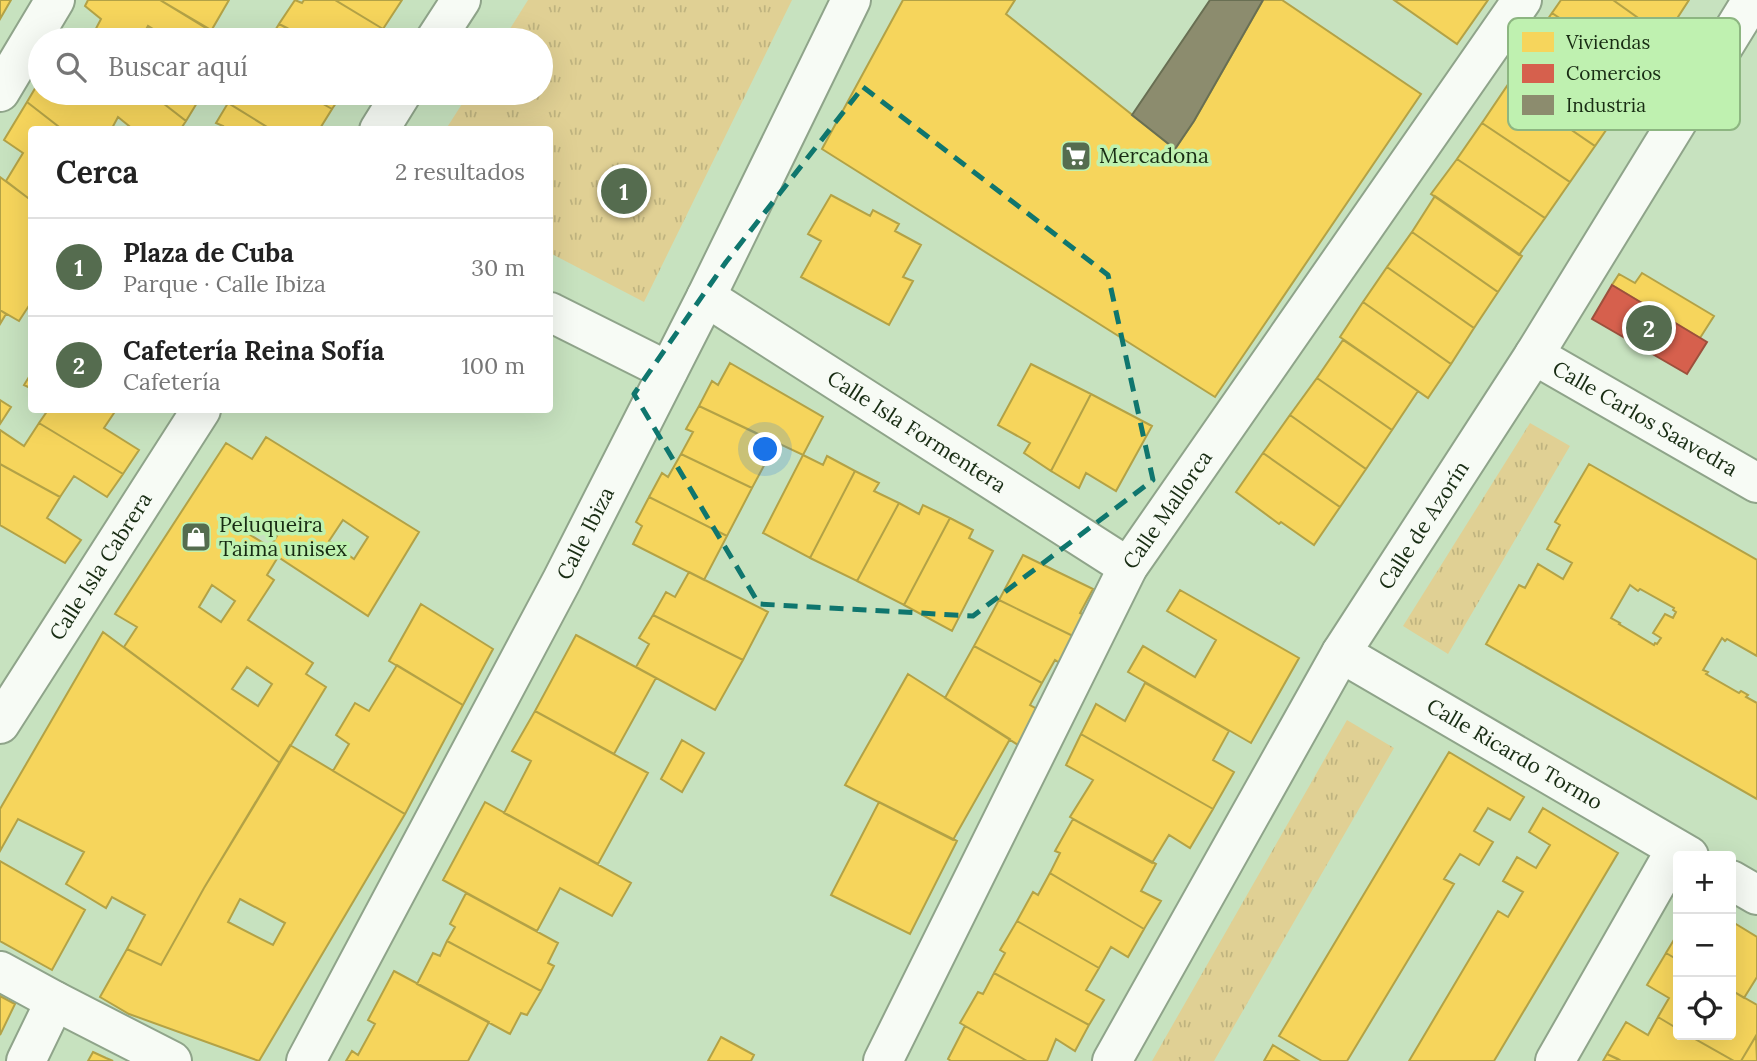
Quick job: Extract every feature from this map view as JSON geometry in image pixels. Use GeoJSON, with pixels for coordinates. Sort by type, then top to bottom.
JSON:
{"type":"FeatureCollection","features":[{"type":"Feature","properties":{"kind":"street"},"geometry":{"type":"LineString","coordinates":[[38,28],[55,0]]}},
{"type":"Feature","properties":{"kind":"street"},"geometry":{"type":"LineString","coordinates":[[443,28],[461,0]]}},
{"type":"Feature","properties":{"kind":"street","name":"Calle Ibiza"},"geometry":{"type":"LineString","coordinates":[[306,1061],[562,580],[706,297],[851,0]]}},
{"type":"Feature","properties":{"kind":"street","name":"Calle Mallorca"},"geometry":{"type":"LineString","coordinates":[[1509,18],[1522,0]]}},
{"type":"Feature","properties":{"kind":"street","name":"Calle de Azorín"},"geometry":{"type":"LineString","coordinates":[[1740,20],[1752,0]]}},
{"type":"Feature","properties":{"kind":"street","name":"Calle Mallorca"},"geometry":{"type":"LineString","coordinates":[[883,1061],[1128,567],[1508,20]]}},
{"type":"Feature","properties":{"kind":"street"},"geometry":{"type":"LineString","coordinates":[[0,92],[28,45]]}},
{"type":"Feature","properties":{"kind":"street"},"geometry":{"type":"LineString","coordinates":[[381,126],[395,105]]}},
{"type":"Feature","properties":{"kind":"street","name":"Calle de Azorín"},"geometry":{"type":"LineString","coordinates":[[1112,1061],[1341,653],[1534,355],[1672,130]]}},
{"type":"Feature","properties":{"kind":"street","name":"Calle Isla Formentera"},"geometry":{"type":"LineString","coordinates":[[706,297],[1128,567]]}},
{"type":"Feature","properties":{"kind":"street"},"geometry":{"type":"LineString","coordinates":[[553,314],[668,371]]}},
{"type":"Feature","properties":{"kind":"street","name":"Calle Carlos Saavedra"},"geometry":{"type":"LineString","coordinates":[[1534,355],[1757,483]]}},
{"type":"Feature","properties":{"kind":"street","name":"Calle Isla Cabrera"},"geometry":{"type":"LineString","coordinates":[[0,724],[199,413]]}},
{"type":"Feature","properties":{"kind":"street","name":"Calle Ricardo Tormo"},"geometry":{"type":"LineString","coordinates":[[1341,653],[1680,851]]}},
{"type":"Feature","properties":{"kind":"street"},"geometry":{"type":"LineString","coordinates":[[1555,1061],[1673,869]]}},
{"type":"Feature","properties":{"kind":"street"},"geometry":{"type":"LineString","coordinates":[[1736,883],[1757,895]]}},
{"type":"Feature","properties":{"kind":"street"},"geometry":{"type":"LineString","coordinates":[[0,971],[172,1061]]}},
{"type":"Feature","properties":{"kind":"street"},"geometry":{"type":"LineString","coordinates":[[26,1061],[55,1001]]}},
{"type":"Feature","properties":{"kind":"highlighted area"},"geometry":{"type":"Polygon","coordinates":[[[863,87],[1108,275],[1153,480],[973,616],[759,604],[634,394],[726,262],[863,87]]]}},
{"type":"Feature","properties":{"kind":"green space"},"geometry":{"type":"Polygon","coordinates":[[[528,0],[792,0],[644,302],[553,255],[553,126],[448,126],[461,105],[553,105],[553,28],[510,28],[528,0]]]}},
{"type":"Feature","properties":{"kind":"green space"},"geometry":{"type":"Polygon","coordinates":[[[1530,423],[1570,446],[1448,654],[1403,626],[1530,423]]]}},
{"type":"Feature","properties":{"kind":"green space"},"geometry":{"type":"Polygon","coordinates":[[[1347,720],[1394,748],[1214,1061],[1152,1061],[1347,720]]]}},
{"type":"Feature","properties":{"kind":"building: Viviendas"},"geometry":{"type":"Polygon","coordinates":[[[0,0],[11,0],[0,19],[0,0]]]}},
{"type":"Feature","properties":{"kind":"building: Viviendas"},"geometry":{"type":"Polygon","coordinates":[[[88,0],[160,0],[208,28],[96,28],[101,19],[85,6],[88,0]]]}},
{"type":"Feature","properties":{"kind":"building: Viviendas"},"geometry":{"type":"Polygon","coordinates":[[[160,0],[229,0],[213,28],[206,28],[160,0]]]}},
{"type":"Feature","properties":{"kind":"building: Viviendas"},"geometry":{"type":"Polygon","coordinates":[[[295,0],[302,3],[304,0],[335,0],[381,28],[286,28],[279,24],[295,0]]]}},
{"type":"Feature","properties":{"kind":"building: Viviendas"},"geometry":{"type":"Polygon","coordinates":[[[335,0],[402,0],[381,28],[335,0]]]}},
{"type":"Feature","properties":{"kind":"building: Viviendas"},"geometry":{"type":"Polygon","coordinates":[[[903,0],[1015,0],[1006,14],[1175,149],[1194,121],[1263,0],[1282,0],[1421,94],[1215,397],[822,149],[903,0]]]}},
{"type":"Feature","properties":{"kind":"building: Viviendas"},"geometry":{"type":"Polygon","coordinates":[[[1394,0],[1488,0],[1457,44],[1394,0]]]}},
{"type":"Feature","properties":{"kind":"building: Viviendas"},"geometry":{"type":"Polygon","coordinates":[[[1561,0],[1613,0],[1638,18],[1560,18],[1552,13],[1561,0]]]}},
{"type":"Feature","properties":{"kind":"building: Viviendas"},"geometry":{"type":"Polygon","coordinates":[[[1613,0],[1689,0],[1677,18],[1638,18],[1613,0]]]}},
{"type":"Feature","properties":{"kind":"building: Viviendas"},"geometry":{"type":"Polygon","coordinates":[[[1507,86],[1508,130],[1572,130],[1595,146],[1570,182],[1482,123],[1507,86]]]}},
{"type":"Feature","properties":{"kind":"building: Viviendas"},"geometry":{"type":"Polygon","coordinates":[[[27,102],[58,126],[28,126],[28,198],[6,181],[23,153],[4,140],[27,102]]]}},
{"type":"Feature","properties":{"kind":"building: Viviendas"},"geometry":{"type":"Polygon","coordinates":[[[31,105],[165,105],[186,121],[183,126],[129,126],[118,117],[113,126],[58,126],[31,105]]]}},
{"type":"Feature","properties":{"kind":"building: Viviendas"},"geometry":{"type":"Polygon","coordinates":[[[165,105],[196,105],[186,121],[165,105]]]}},
{"type":"Feature","properties":{"kind":"building: Viviendas"},"geometry":{"type":"Polygon","coordinates":[[[227,105],[231,105],[265,126],[223,126],[216,123],[227,105]]]}},
{"type":"Feature","properties":{"kind":"building: Viviendas"},"geometry":{"type":"Polygon","coordinates":[[[231,105],[325,105],[332,109],[321,126],[265,126],[231,105]]]}},
{"type":"Feature","properties":{"kind":"building: Viviendas"},"geometry":{"type":"Polygon","coordinates":[[[1482,123],[1570,182],[1545,218],[1457,159],[1482,123]]]}},
{"type":"Feature","properties":{"kind":"building: Viviendas"},"geometry":{"type":"Polygon","coordinates":[[[1572,130],[1606,130],[1595,146],[1572,130]]]}},
{"type":"Feature","properties":{"kind":"building: Viviendas"},"geometry":{"type":"Polygon","coordinates":[[[1457,159],[1545,218],[1519,255],[1431,194],[1457,159]]]}},
{"type":"Feature","properties":{"kind":"building: Viviendas"},"geometry":{"type":"Polygon","coordinates":[[[0,177],[28,198],[28,307],[19,321],[0,310],[0,177]]]}},
{"type":"Feature","properties":{"kind":"building: Viviendas"},"geometry":{"type":"Polygon","coordinates":[[[831,195],[870,216],[873,210],[899,224],[895,231],[921,245],[903,277],[913,281],[889,325],[801,277],[821,241],[808,234],[831,195]]]}},
{"type":"Feature","properties":{"kind":"building: Viviendas"},"geometry":{"type":"Polygon","coordinates":[[[1435,196],[1522,256],[1498,292],[1412,232],[1435,196]]]}},
{"type":"Feature","properties":{"kind":"building: Viviendas"},"geometry":{"type":"Polygon","coordinates":[[[1412,232],[1498,292],[1474,328],[1387,267],[1412,232]]]}},
{"type":"Feature","properties":{"kind":"building: Viviendas"},"geometry":{"type":"Polygon","coordinates":[[[1387,267],[1474,328],[1451,364],[1363,302],[1387,267]]]}},
{"type":"Feature","properties":{"kind":"building: Viviendas"},"geometry":{"type":"Polygon","coordinates":[[[1642,273],[1714,316],[1700,338],[1612,285],[1619,274],[1635,283],[1642,273]]]}},
{"type":"Feature","properties":{"kind":"building: Viviendas"},"geometry":{"type":"Polygon","coordinates":[[[1363,302],[1451,364],[1428,398],[1340,337],[1363,302]]]}},
{"type":"Feature","properties":{"kind":"building: Viviendas"},"geometry":{"type":"Polygon","coordinates":[[[0,310],[6,314],[0,324],[0,310]]]}},
{"type":"Feature","properties":{"kind":"building: Viviendas"},"geometry":{"type":"Polygon","coordinates":[[[1343,340],[1418,391],[1392,430],[1317,378],[1343,340]]]}},
{"type":"Feature","properties":{"kind":"building: Viviendas"},"geometry":{"type":"Polygon","coordinates":[[[730,363],[823,417],[803,455],[699,406],[712,381],[718,385],[730,363]]]}},
{"type":"Feature","properties":{"kind":"building: Viviendas"},"geometry":{"type":"Polygon","coordinates":[[[1031,364],[1091,394],[1051,471],[1024,453],[1030,443],[998,425],[1031,364]]]}},
{"type":"Feature","properties":{"kind":"building: Viviendas"},"geometry":{"type":"Polygon","coordinates":[[[1317,378],[1392,430],[1366,469],[1290,415],[1317,378]]]}},
{"type":"Feature","properties":{"kind":"building: Viviendas"},"geometry":{"type":"Polygon","coordinates":[[[1091,394],[1152,426],[1116,491],[1086,473],[1079,488],[1051,471],[1091,394]]]}},
{"type":"Feature","properties":{"kind":"building: Viviendas"},"geometry":{"type":"Polygon","coordinates":[[[0,400],[11,407],[0,424],[0,400]]]}},
{"type":"Feature","properties":{"kind":"building: Viviendas"},"geometry":{"type":"Polygon","coordinates":[[[699,406],[776,443],[752,488],[681,454],[693,432],[686,429],[699,406]]]}},
{"type":"Feature","properties":{"kind":"building: Viviendas"},"geometry":{"type":"Polygon","coordinates":[[[46,413],[114,413],[104,428],[139,450],[123,474],[39,423],[46,413]]]}},
{"type":"Feature","properties":{"kind":"building: Viviendas"},"geometry":{"type":"Polygon","coordinates":[[[1290,415],[1366,469],[1340,507],[1263,453],[1290,415]]]}},
{"type":"Feature","properties":{"kind":"building: Viviendas"},"geometry":{"type":"Polygon","coordinates":[[[39,423],[123,474],[107,497],[74,476],[60,497],[0,464],[0,430],[24,446],[39,423]]]}},
{"type":"Feature","properties":{"kind":"building: Viviendas"},"geometry":{"type":"Polygon","coordinates":[[[266,437],[419,532],[368,616],[278,557],[267,575],[274,580],[248,620],[313,663],[306,674],[326,687],[280,763],[124,647],[137,627],[115,614],[226,443],[252,459],[266,437]],[[343,520],[329,541],[354,559],[368,537],[343,520]],[[254,521],[247,533],[270,547],[277,536],[254,521]],[[212,585],[199,607],[221,622],[235,601],[212,585]],[[247,667],[232,689],[258,706],[272,684],[247,667]]]}},
{"type":"Feature","properties":{"kind":"building: Viviendas"},"geometry":{"type":"Polygon","coordinates":[[[1263,453],[1340,507],[1314,545],[1281,522],[1279,524],[1236,492],[1263,453]]]}},
{"type":"Feature","properties":{"kind":"building: Viviendas"},"geometry":{"type":"Polygon","coordinates":[[[681,454],[752,488],[727,536],[649,497],[662,473],[668,477],[681,454]]]}},
{"type":"Feature","properties":{"kind":"building: Viviendas"},"geometry":{"type":"Polygon","coordinates":[[[803,455],[823,465],[827,456],[855,471],[810,558],[763,533],[803,455]]]}},
{"type":"Feature","properties":{"kind":"building: Viviendas"},"geometry":{"type":"Polygon","coordinates":[[[0,464],[60,497],[47,518],[81,540],[65,563],[0,525],[0,464]]]}},
{"type":"Feature","properties":{"kind":"building: Viviendas"},"geometry":{"type":"Polygon","coordinates":[[[1589,464],[1757,560],[1757,656],[1722,638],[1703,670],[1739,693],[1741,691],[1748,695],[1746,697],[1757,703],[1757,799],[1486,644],[1519,585],[1525,588],[1538,564],[1563,579],[1572,563],[1547,549],[1560,525],[1555,522],[1589,464]],[[1630,585],[1611,618],[1654,645],[1661,638],[1653,633],[1665,614],[1673,618],[1676,612],[1674,608],[1640,589],[1638,591],[1630,585]]]}},
{"type":"Feature","properties":{"kind":"building: Viviendas"},"geometry":{"type":"Polygon","coordinates":[[[855,471],[879,483],[874,491],[899,503],[857,581],[810,558],[855,471]]]}},
{"type":"Feature","properties":{"kind":"building: Viviendas"},"geometry":{"type":"Polygon","coordinates":[[[649,497],[727,536],[704,580],[633,544],[642,526],[636,522],[649,497]]]}},
{"type":"Feature","properties":{"kind":"building: Viviendas"},"geometry":{"type":"Polygon","coordinates":[[[899,503],[919,514],[923,505],[950,518],[904,605],[857,581],[899,503]]]}},
{"type":"Feature","properties":{"kind":"building: Viviendas"},"geometry":{"type":"Polygon","coordinates":[[[950,518],[973,530],[969,538],[993,551],[952,631],[904,605],[950,518]]]}},
{"type":"Feature","properties":{"kind":"building: Viviendas"},"geometry":{"type":"Polygon","coordinates":[[[1023,555],[1093,589],[1080,613],[1086,616],[1075,637],[999,600],[1023,555]]]}},
{"type":"Feature","properties":{"kind":"building: Viviendas"},"geometry":{"type":"Polygon","coordinates":[[[689,572],[768,612],[743,660],[653,615],[666,592],[675,597],[689,572]]]}},
{"type":"Feature","properties":{"kind":"building: Viviendas"},"geometry":{"type":"Polygon","coordinates":[[[1180,590],[1299,658],[1251,743],[1128,672],[1143,646],[1195,677],[1216,640],[1167,611],[1180,590]]]}},
{"type":"Feature","properties":{"kind":"building: Viviendas"},"geometry":{"type":"Polygon","coordinates":[[[999,600],[1075,637],[1061,664],[1055,660],[1042,683],[974,646],[999,600]]]}},
{"type":"Feature","properties":{"kind":"building: Viviendas"},"geometry":{"type":"Polygon","coordinates":[[[421,604],[493,649],[463,705],[389,661],[421,604]]]}},
{"type":"Feature","properties":{"kind":"building: Viviendas"},"geometry":{"type":"Polygon","coordinates":[[[653,615],[743,660],[715,710],[636,667],[649,644],[639,638],[653,615]]]}},
{"type":"Feature","properties":{"kind":"building: Viviendas"},"geometry":{"type":"Polygon","coordinates":[[[103,632],[280,763],[161,965],[127,949],[145,915],[112,897],[106,908],[66,884],[84,852],[18,819],[0,851],[0,809],[103,632]]]}},
{"type":"Feature","properties":{"kind":"building: Viviendas"},"geometry":{"type":"Polygon","coordinates":[[[576,635],[656,678],[614,754],[535,711],[576,635]]]}},
{"type":"Feature","properties":{"kind":"building: Viviendas"},"geometry":{"type":"Polygon","coordinates":[[[974,646],[1042,683],[1030,705],[1037,709],[1018,745],[945,698],[974,646]]]}},
{"type":"Feature","properties":{"kind":"building: Viviendas"},"geometry":{"type":"Polygon","coordinates":[[[397,665],[463,705],[405,814],[333,771],[349,744],[336,735],[355,703],[369,711],[397,665]]]}},
{"type":"Feature","properties":{"kind":"building: Viviendas"},"geometry":{"type":"Polygon","coordinates":[[[908,674],[1010,739],[953,840],[845,785],[908,674]]]}},
{"type":"Feature","properties":{"kind":"building: Viviendas"},"geometry":{"type":"Polygon","coordinates":[[[1145,683],[1229,731],[1213,760],[1234,772],[1213,809],[1081,734],[1096,704],[1125,721],[1145,683]]]}},
{"type":"Feature","properties":{"kind":"building: Viviendas"},"geometry":{"type":"Polygon","coordinates":[[[535,711],[648,773],[598,864],[504,813],[531,761],[512,751],[535,711]]]}},
{"type":"Feature","properties":{"kind":"building: Viviendas"},"geometry":{"type":"Polygon","coordinates":[[[1081,734],[1213,809],[1190,848],[1169,835],[1152,863],[1070,817],[1093,780],[1066,765],[1081,734]]]}},
{"type":"Feature","properties":{"kind":"building: Viviendas"},"geometry":{"type":"Polygon","coordinates":[[[682,740],[704,753],[682,792],[661,779],[682,740]]]}},
{"type":"Feature","properties":{"kind":"building: Viviendas"},"geometry":{"type":"Polygon","coordinates":[[[290,745],[405,814],[259,1061],[129,1014],[100,997],[127,949],[161,965],[290,745]],[[240,899],[228,922],[273,945],[285,923],[240,899]]]}},
{"type":"Feature","properties":{"kind":"building: Viviendas"},"geometry":{"type":"Polygon","coordinates":[[[1449,752],[1524,797],[1510,820],[1488,808],[1474,831],[1493,842],[1479,865],[1460,854],[1444,879],[1454,884],[1347,1061],[1322,1061],[1279,1036],[1449,752]]]}},
{"type":"Feature","properties":{"kind":"building: Viviendas"},"geometry":{"type":"Polygon","coordinates":[[[485,802],[631,883],[612,916],[560,888],[537,931],[443,880],[485,802]]]}},
{"type":"Feature","properties":{"kind":"building: Viviendas"},"geometry":{"type":"Polygon","coordinates":[[[879,802],[957,841],[910,934],[831,895],[879,802]]]}},
{"type":"Feature","properties":{"kind":"building: Viviendas"},"geometry":{"type":"Polygon","coordinates":[[[1543,808],[1618,853],[1494,1061],[1409,1061],[1498,911],[1508,917],[1523,892],[1503,881],[1517,857],[1536,868],[1550,845],[1529,832],[1543,808]]]}},
{"type":"Feature","properties":{"kind":"building: Viviendas"},"geometry":{"type":"Polygon","coordinates":[[[1073,819],[1156,864],[1141,891],[1161,901],[1144,929],[1050,873],[1060,853],[1055,851],[1073,819]]]}},
{"type":"Feature","properties":{"kind":"building: Viviendas"},"geometry":{"type":"Polygon","coordinates":[[[0,861],[85,910],[52,970],[0,941],[0,861]]]}},
{"type":"Feature","properties":{"kind":"building: Viviendas"},"geometry":{"type":"Polygon","coordinates":[[[1050,873],[1144,929],[1128,957],[1111,947],[1099,968],[1017,921],[1033,892],[1038,895],[1050,873]]]}},
{"type":"Feature","properties":{"kind":"building: Viviendas"},"geometry":{"type":"Polygon","coordinates":[[[466,893],[558,943],[548,963],[554,966],[541,991],[447,941],[455,927],[450,924],[466,893]]]}},
{"type":"Feature","properties":{"kind":"building: Viviendas"},"geometry":{"type":"Polygon","coordinates":[[[1017,921],[1099,968],[1086,990],[1104,1000],[1089,1025],[994,973],[1005,953],[1000,950],[1017,921]]]}},
{"type":"Feature","properties":{"kind":"building: Viviendas"},"geometry":{"type":"Polygon","coordinates":[[[1736,924],[1757,937],[1757,977],[1744,998],[1736,993],[1736,924]]]}},
{"type":"Feature","properties":{"kind":"building: Viviendas"},"geometry":{"type":"Polygon","coordinates":[[[447,941],[541,991],[527,1015],[521,1013],[510,1034],[417,984],[433,953],[440,956],[447,941]]]}},
{"type":"Feature","properties":{"kind":"building: Viviendas"},"geometry":{"type":"Polygon","coordinates":[[[1673,941],[1673,957],[1666,953],[1673,941]]]}},
{"type":"Feature","properties":{"kind":"building: Viviendas"},"geometry":{"type":"Polygon","coordinates":[[[1666,953],[1673,957],[1673,1026],[1658,1017],[1669,998],[1647,985],[1666,953]]]}},
{"type":"Feature","properties":{"kind":"building: Viviendas"},"geometry":{"type":"Polygon","coordinates":[[[394,971],[489,1022],[468,1061],[346,1061],[352,1051],[358,1055],[375,1024],[368,1020],[394,971]]]}},
{"type":"Feature","properties":{"kind":"building: Viviendas"},"geometry":{"type":"Polygon","coordinates":[[[994,973],[1089,1025],[1075,1051],[1056,1039],[1047,1061],[1027,1061],[960,1023],[978,992],[983,994],[994,973]]]}},
{"type":"Feature","properties":{"kind":"building: Viviendas"},"geometry":{"type":"Polygon","coordinates":[[[1736,993],[1757,1005],[1757,1034],[1741,1061],[1734,1061],[1697,1040],[1736,1040],[1736,993]]]}},
{"type":"Feature","properties":{"kind":"building: Viviendas"},"geometry":{"type":"Polygon","coordinates":[[[0,996],[15,1004],[0,1035],[0,996]]]}},
{"type":"Feature","properties":{"kind":"building: Viviendas"},"geometry":{"type":"Polygon","coordinates":[[[1658,1017],[1673,1026],[1673,1040],[1697,1040],[1734,1061],[1621,1061],[1607,1054],[1626,1022],[1648,1035],[1658,1017]]]}},
{"type":"Feature","properties":{"kind":"building: Viviendas"},"geometry":{"type":"Polygon","coordinates":[[[965,1026],[1027,1061],[951,1061],[948,1059],[965,1026]]]}},
{"type":"Feature","properties":{"kind":"building: Viviendas"},"geometry":{"type":"Polygon","coordinates":[[[1756,1036],[1757,1061],[1741,1061],[1756,1036]]]}},
{"type":"Feature","properties":{"kind":"building: Viviendas"},"geometry":{"type":"Polygon","coordinates":[[[721,1037],[754,1055],[751,1061],[708,1061],[721,1037]]]}},
{"type":"Feature","properties":{"kind":"building: Viviendas"},"geometry":{"type":"Polygon","coordinates":[[[1273,1045],[1299,1061],[1264,1061],[1273,1045]]]}},
{"type":"Feature","properties":{"kind":"building: Viviendas"},"geometry":{"type":"Polygon","coordinates":[[[93,1052],[106,1058],[113,1061],[88,1061],[93,1052]]]}},
{"type":"Feature","properties":{"kind":"building: Viviendas"},"geometry":{"type":"Polygon","coordinates":[[[1607,1054],[1618,1059],[1621,1061],[1603,1061],[1607,1054]]]}},
{"type":"Feature","properties":{"kind":"building: Comercios"},"geometry":{"type":"Polygon","coordinates":[[[1612,285],[1707,342],[1687,374],[1592,319],[1612,285]]]}},
{"type":"Feature","properties":{"kind":"building: Industria"},"geometry":{"type":"Polygon","coordinates":[[[1210,0],[1263,0],[1194,121],[1175,149],[1132,115],[1210,0]]]}},
{"type":"Feature","properties":{"kind":"place","name":"Mercadona"},"geometry":{"type":"Point","coordinates":[1076,156]}},
{"type":"Feature","properties":{"kind":"place","name":"Plaza de Cuba"},"geometry":{"type":"Point","coordinates":[624,191]}},
{"type":"Feature","properties":{"kind":"place","name":"Cafetería Reina Sofía"},"geometry":{"type":"Point","coordinates":[1649,328]}},
{"type":"Feature","properties":{"kind":"place","name":"Peluqueira Taima unisex"},"geometry":{"type":"Point","coordinates":[196,537]}}]}
